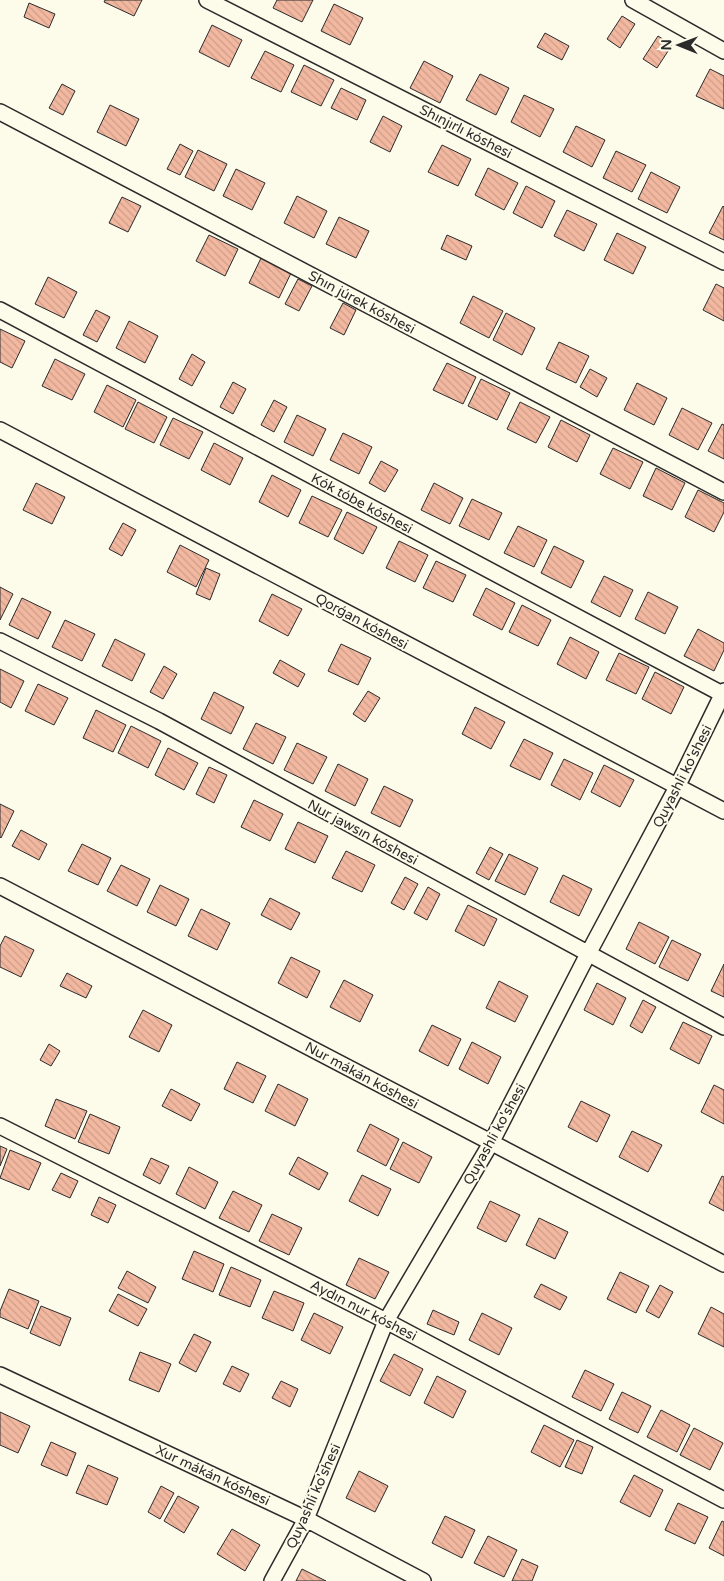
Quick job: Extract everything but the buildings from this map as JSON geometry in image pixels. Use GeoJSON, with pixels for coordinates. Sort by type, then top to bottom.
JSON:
{"type":"FeatureCollection","features":[{"type":"Feature","properties":{"kind":"street","name":"Shınjırlı kóshesi"},"geometry":{"type":"LineString","coordinates":[[207,0],[724,262]]}},
{"type":"Feature","properties":{"kind":"street"},"geometry":{"type":"LineString","coordinates":[[632,0],[724,51]]}},
{"type":"Feature","properties":{"kind":"street","name":"Shın júrek kóshesi"},"geometry":{"type":"LineString","coordinates":[[0,112],[724,492]]}},
{"type":"Feature","properties":{"kind":"street","name":"Kók tóbe kóshesi"},"geometry":{"type":"LineString","coordinates":[[0,310],[724,694]]}},
{"type":"Feature","properties":{"kind":"street","name":"Qorǵan kóshesi"},"geometry":{"type":"LineString","coordinates":[[0,430],[724,811]]}},
{"type":"Feature","properties":{"kind":"street","name":"Nur jawsın kóshesi"},"geometry":{"type":"LineString","coordinates":[[0,641],[159,721],[724,1027]]}},
{"type":"Feature","properties":{"kind":"street","name":"Quyashli ko'shesi"},"geometry":{"type":"LineString","coordinates":[[272,1581],[306,1519],[386,1321],[491,1143],[588,954],[678,787],[724,694]]}},
{"type":"Feature","properties":{"kind":"street","name":"Nur mákán kóshesi"},"geometry":{"type":"LineString","coordinates":[[0,886],[724,1264]]}},
{"type":"Feature","properties":{"kind":"street","name":"Aydın nur kóshesi"},"geometry":{"type":"LineString","coordinates":[[0,1126],[386,1321],[724,1500]]}},
{"type":"Feature","properties":{"kind":"street","name":"Xur mákán kóshesi"},"geometry":{"type":"LineString","coordinates":[[0,1375],[306,1519],[423,1581]]}}]}
